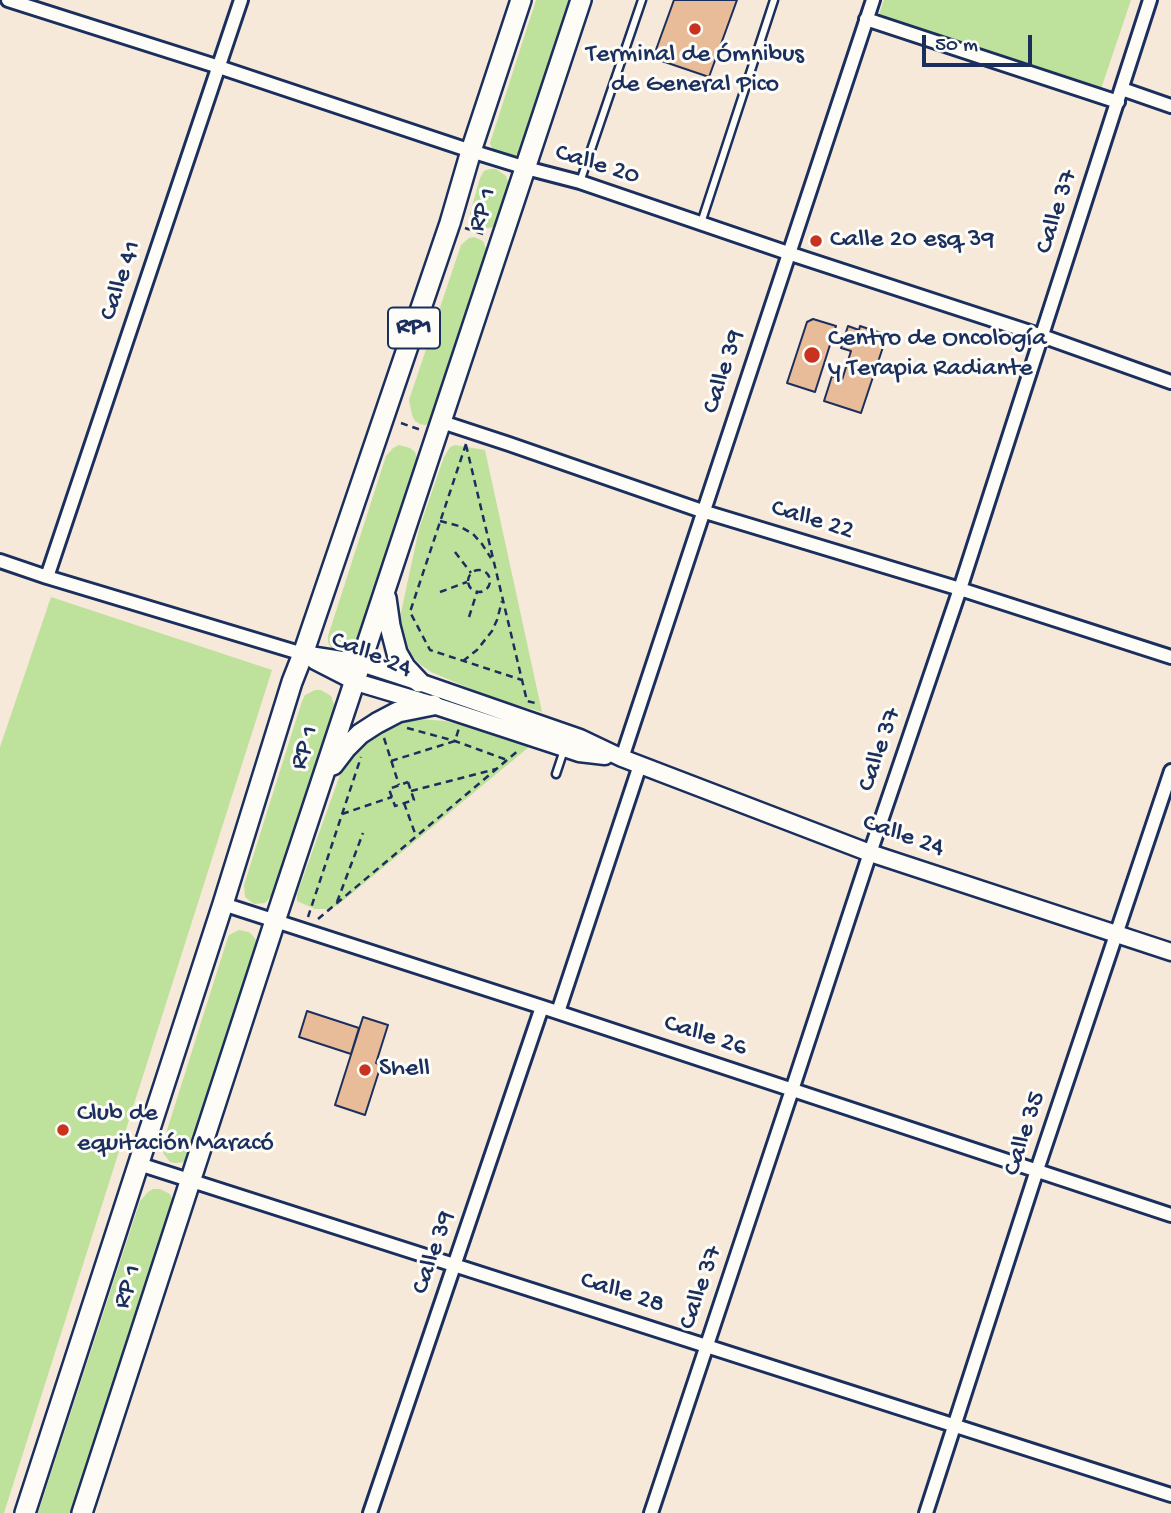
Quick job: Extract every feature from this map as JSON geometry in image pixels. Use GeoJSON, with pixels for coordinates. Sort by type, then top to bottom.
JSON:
{"type":"FeatureCollection","features":[{"type":"Feature","properties":{"kind":"main road","name":"RP 1"},"geometry":{"type":"LineString","coordinates":[[25,1513],[223,904],[292,682],[450,223],[521,0]]}},
{"type":"Feature","properties":{"kind":"main road","name":"RP 1"},"geometry":{"type":"LineString","coordinates":[[82,1513],[275,921],[581,0]]}},
{"type":"Feature","properties":{"kind":"main road"},"geometry":{"type":"LineString","coordinates":[[386,591],[393,641],[405,667],[419,682]]}},
{"type":"Feature","properties":{"kind":"main road"},"geometry":{"type":"LineString","coordinates":[[323,780],[346,748],[360,734],[398,712],[433,705]]}},
{"type":"Feature","properties":{"kind":"street","name":"Calle 20"},"geometry":{"type":"LineString","coordinates":[[8,0],[471,151],[580,182],[1170,379]]}},
{"type":"Feature","properties":{"kind":"street","name":"Calle 41"},"geometry":{"type":"LineString","coordinates":[[47,577],[242,0]]}},
{"type":"Feature","properties":{"kind":"street","name":"Calle 39"},"geometry":{"type":"LineString","coordinates":[[622,758],[873,0]]}},
{"type":"Feature","properties":{"kind":"street","name":"Calle 37"},"geometry":{"type":"LineString","coordinates":[[651,1513],[960,589],[1150,0]]}},
{"type":"Feature","properties":{"kind":"street"},"geometry":{"type":"LineString","coordinates":[[866,19],[1118,102]]}},
{"type":"Feature","properties":{"kind":"street"},"geometry":{"type":"LineString","coordinates":[[1122,89],[1171,106]]}},
{"type":"Feature","properties":{"kind":"street","name":"Calle 22"},"geometry":{"type":"LineString","coordinates":[[439,429],[471,431],[702,512],[960,589],[1171,657]]}},
{"type":"Feature","properties":{"kind":"street","name":"Calle 24"},"geometry":{"type":"LineString","coordinates":[[0,561],[359,672],[433,705],[565,748],[622,758]]}},
{"type":"Feature","properties":{"kind":"street","name":"Calle 24"},"geometry":{"type":"LineString","coordinates":[[359,672],[419,682],[580,738],[622,758],[870,853],[1171,952]]}},
{"type":"Feature","properties":{"kind":"street"},"geometry":{"type":"LineString","coordinates":[[558,1012],[640,765]]}},
{"type":"Feature","properties":{"kind":"street","name":"Calle 35"},"geometry":{"type":"LineString","coordinates":[[926,1513],[1171,771]]}},
{"type":"Feature","properties":{"kind":"street","name":"Calle 26"},"geometry":{"type":"LineString","coordinates":[[223,904],[1171,1215]]}},
{"type":"Feature","properties":{"kind":"street","name":"Calle 39"},"geometry":{"type":"LineString","coordinates":[[370,1513],[542,1007]]}},
{"type":"Feature","properties":{"kind":"street","name":"Calle 28"},"geometry":{"type":"LineString","coordinates":[[139,1164],[1171,1495]]}},
{"type":"Feature","properties":{"kind":"lane"},"geometry":{"type":"LineString","coordinates":[[580,182],[642,0]]}},
{"type":"Feature","properties":{"kind":"lane"},"geometry":{"type":"LineString","coordinates":[[701,223],[774,0]]}},
{"type":"Feature","properties":{"kind":"lane"},"geometry":{"type":"LineString","coordinates":[[556,775],[565,748]]}},
{"type":"Feature","properties":{"kind":"path"},"geometry":{"type":"LineString","coordinates":[[450,223],[502,240]]}},
{"type":"Feature","properties":{"kind":"path"},"geometry":{"type":"LineString","coordinates":[[384,416],[439,429]]}},
{"type":"Feature","properties":{"kind":"path"},"geometry":{"type":"LineString","coordinates":[[471,431],[410,612],[430,650],[522,681]]}},
{"type":"Feature","properties":{"kind":"path"},"geometry":{"type":"LineString","coordinates":[[466,445],[527,701],[535,703]]}},
{"type":"Feature","properties":{"kind":"path"},"geometry":{"type":"LineString","coordinates":[[440,521],[473,534],[482,544],[495,568]]}},
{"type":"Feature","properties":{"kind":"path"},"geometry":{"type":"LineString","coordinates":[[455,552],[471,573]]}},
{"type":"Feature","properties":{"kind":"path"},"geometry":{"type":"LineString","coordinates":[[440,592],[467,582],[471,573],[478,570],[482,570],[490,578],[487,589],[477,592],[470,589],[467,582]]}},
{"type":"Feature","properties":{"kind":"path"},"geometry":{"type":"LineString","coordinates":[[469,617],[477,592]]}},
{"type":"Feature","properties":{"kind":"path"},"geometry":{"type":"LineString","coordinates":[[463,661],[477,650],[492,631],[503,599]]}},
{"type":"Feature","properties":{"kind":"path"},"geometry":{"type":"LineString","coordinates":[[400,726],[455,741],[508,760]]}},
{"type":"Feature","properties":{"kind":"path"},"geometry":{"type":"LineString","coordinates":[[383,736],[398,785]]}},
{"type":"Feature","properties":{"kind":"path"},"geometry":{"type":"LineString","coordinates":[[391,761],[455,741]]}},
{"type":"Feature","properties":{"kind":"path"},"geometry":{"type":"LineString","coordinates":[[304,930],[364,747]]}},
{"type":"Feature","properties":{"kind":"path"},"geometry":{"type":"LineString","coordinates":[[304,930],[523,747]]}},
{"type":"Feature","properties":{"kind":"path"},"geometry":{"type":"LineString","coordinates":[[411,791],[497,768]]}},
{"type":"Feature","properties":{"kind":"path"},"geometry":{"type":"LineString","coordinates":[[408,782],[414,800],[395,807],[389,789],[398,785],[408,782]]}},
{"type":"Feature","properties":{"kind":"path"},"geometry":{"type":"LineString","coordinates":[[342,814],[392,797]]}},
{"type":"Feature","properties":{"kind":"path"},"geometry":{"type":"LineString","coordinates":[[404,803],[416,837]]}},
{"type":"Feature","properties":{"kind":"path"},"geometry":{"type":"LineString","coordinates":[[337,903],[363,832]]}},
{"type":"Feature","properties":{"kind":"green space"},"geometry":{"type":"Polygon","coordinates":[[[536,0],[570,0],[521,149],[518,154],[508,159],[494,153],[490,143],[536,0]]]}},
{"type":"Feature","properties":{"kind":"green space"},"geometry":{"type":"Polygon","coordinates":[[[884,0],[1131,0],[1101,89],[879,14],[884,0]]]}},
{"type":"Feature","properties":{"kind":"green space"},"geometry":{"type":"Polygon","coordinates":[[[496,169],[506,176],[510,187],[498,223],[483,229],[473,223],[470,213],[480,178],[484,171],[496,169]]]}},
{"type":"Feature","properties":{"kind":"green space"},"geometry":{"type":"Polygon","coordinates":[[[474,237],[483,241],[487,251],[437,415],[430,423],[420,424],[412,415],[409,400],[461,245],[474,237]]]}},
{"type":"Feature","properties":{"kind":"green space"},"geometry":{"type":"Polygon","coordinates":[[[399,445],[415,452],[419,463],[357,644],[350,653],[333,652],[328,636],[386,456],[399,445]]]}},
{"type":"Feature","properties":{"kind":"green space"},"geometry":{"type":"Polygon","coordinates":[[[455,445],[485,450],[542,712],[490,697],[431,672],[413,657],[402,637],[400,617],[419,529],[444,457],[450,447],[455,445]]]}},
{"type":"Feature","properties":{"kind":"green space","name":"Club de equitación Maracó"},"geometry":{"type":"Polygon","coordinates":[[[51,597],[272,670],[4,1513],[0,1513],[0,747],[51,597]]]}},
{"type":"Feature","properties":{"kind":"green space"},"geometry":{"type":"Polygon","coordinates":[[[321,690],[331,696],[334,713],[273,894],[265,903],[254,904],[245,897],[244,885],[302,701],[305,695],[321,690]]]}},
{"type":"Feature","properties":{"kind":"green space"},"geometry":{"type":"Polygon","coordinates":[[[420,719],[475,728],[529,747],[338,905],[328,909],[315,909],[297,901],[297,894],[345,761],[368,739],[394,724],[420,719]]]}},
{"type":"Feature","properties":{"kind":"green space"},"geometry":{"type":"Polygon","coordinates":[[[239,930],[249,932],[253,936],[256,940],[256,951],[190,1158],[185,1162],[170,1162],[163,1153],[163,1143],[227,940],[229,935],[239,930]]]}},
{"type":"Feature","properties":{"kind":"green space"},"geometry":{"type":"Polygon","coordinates":[[[153,1189],[170,1194],[175,1206],[74,1513],[38,1513],[140,1201],[153,1189]]]}},
{"type":"Feature","properties":{"kind":"building","name":"Terminal de Ómnibus de General Pico"},"geometry":{"type":"Polygon","coordinates":[[[674,0],[737,0],[709,77],[653,58],[674,0]]]}},
{"type":"Feature","properties":{"kind":"building","name":"Centro de Oncología y Terapia Radiante"},"geometry":{"type":"Polygon","coordinates":[[[813,319],[836,326],[815,392],[787,383],[807,322],[813,319]]]}},
{"type":"Feature","properties":{"kind":"building"},"geometry":{"type":"Polygon","coordinates":[[[848,326],[859,330],[860,326],[887,335],[861,413],[824,401],[832,376],[842,380],[851,351],[841,348],[848,326]]]}},
{"type":"Feature","properties":{"kind":"building"},"geometry":{"type":"Polygon","coordinates":[[[307,1011],[359,1028],[351,1054],[299,1037],[307,1011]]]}},
{"type":"Feature","properties":{"kind":"building"},"geometry":{"type":"Polygon","coordinates":[[[363,1017],[388,1025],[376,1063],[381,1065],[365,1115],[335,1105],[363,1017]]]}},
{"type":"Feature","properties":{"kind":"place","name":"Terminal de Ómnibus de General Pico"},"geometry":{"type":"Point","coordinates":[695,29]}},
{"type":"Feature","properties":{"kind":"place","name":"Calle 20 esq 39"},"geometry":{"type":"Point","coordinates":[816,241]}},
{"type":"Feature","properties":{"kind":"place","name":"Centro de Oncología y Terapia Radiante"},"geometry":{"type":"Point","coordinates":[812,355]}},
{"type":"Feature","properties":{"kind":"place","name":"Shell"},"geometry":{"type":"Point","coordinates":[365,1070]}},
{"type":"Feature","properties":{"kind":"place","name":"Club de equitación Maracó"},"geometry":{"type":"Point","coordinates":[63,1130]}}]}
